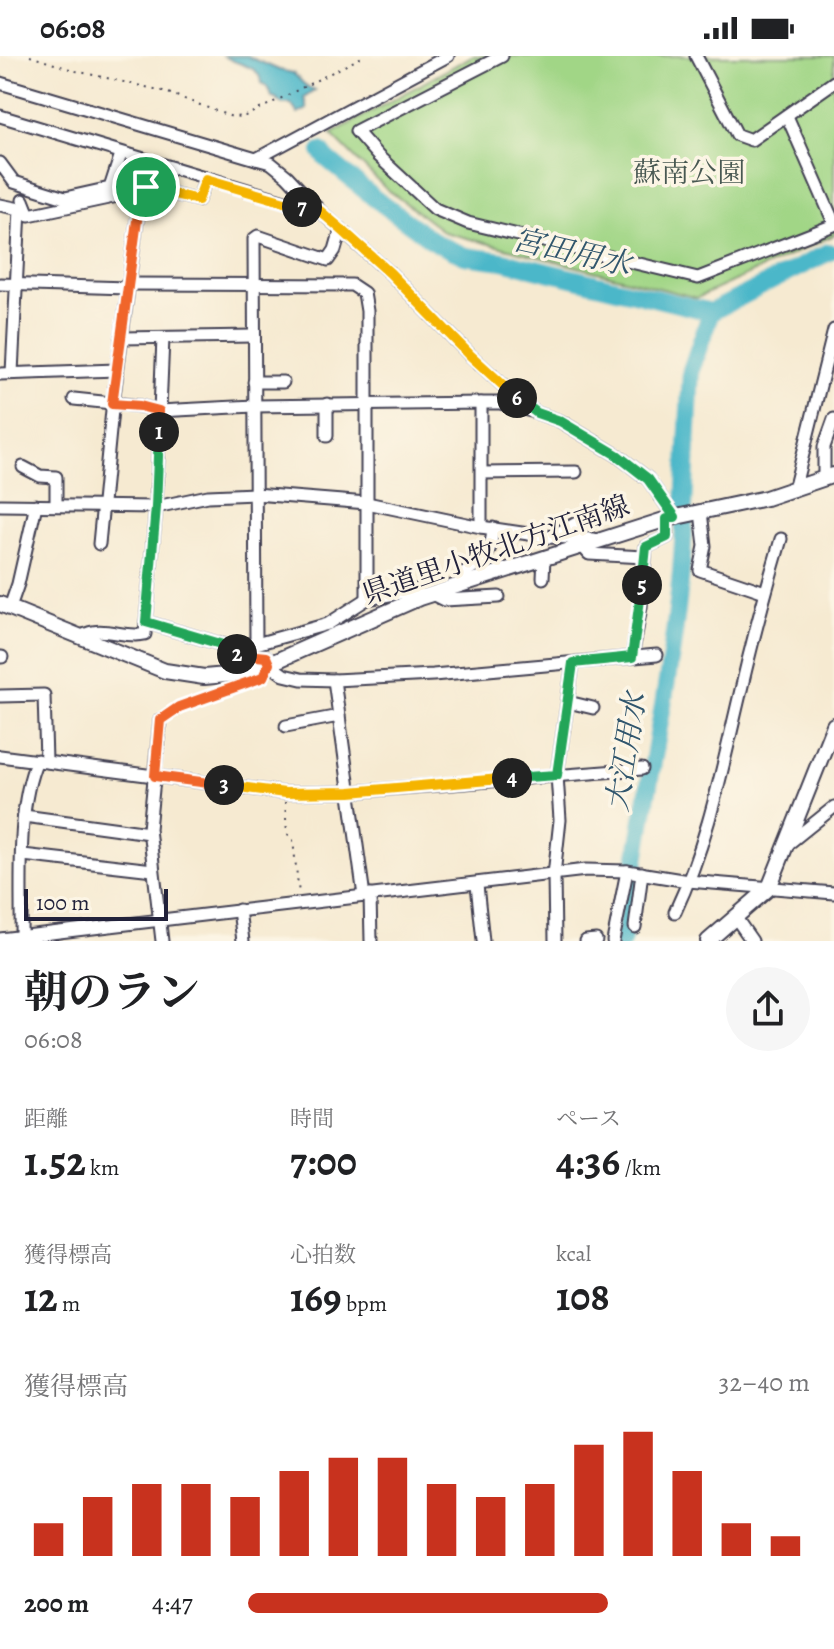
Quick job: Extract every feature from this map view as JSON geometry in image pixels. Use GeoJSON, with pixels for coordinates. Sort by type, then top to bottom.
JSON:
{"type":"FeatureCollection","features":[{"type":"Feature","properties":{"kind":"main road","name":"県道里小牧北方江南線"},"geometry":{"type":"LineString","coordinates":[[5,606],[165,671],[190,677],[220,677],[269,664],[426,596],[671,518],[794,490],[829,477]]}},
{"type":"Feature","properties":{"kind":"main road"},"geometry":{"type":"LineString","coordinates":[[708,941],[769,888],[834,725]]}},
{"type":"Feature","properties":{"kind":"street"},"geometry":{"type":"LineString","coordinates":[[256,159],[448,56]]}},
{"type":"Feature","properties":{"kind":"street"},"geometry":{"type":"LineString","coordinates":[[502,56],[356,131],[435,209],[468,223],[698,278],[834,224],[787,116]]}},
{"type":"Feature","properties":{"kind":"street"},"geometry":{"type":"LineString","coordinates":[[696,56],[737,135],[751,140],[834,82]]}},
{"type":"Feature","properties":{"kind":"street"},"geometry":{"type":"LineString","coordinates":[[0,83],[271,163],[390,273],[471,356],[537,413]]}},
{"type":"Feature","properties":{"kind":"street"},"geometry":{"type":"LineString","coordinates":[[0,116],[320,211]]}},
{"type":"Feature","properties":{"kind":"street"},"geometry":{"type":"LineString","coordinates":[[0,163],[14,182],[65,198],[110,188],[121,154]]}},
{"type":"Feature","properties":{"kind":"street"},"geometry":{"type":"LineString","coordinates":[[23,200],[29,215],[141,191],[146,187],[198,200],[206,179]]}},
{"type":"Feature","properties":{"kind":"street"},"geometry":{"type":"LineString","coordinates":[[99,544],[112,404],[141,191]]}},
{"type":"Feature","properties":{"kind":"street"},"geometry":{"type":"LineString","coordinates":[[0,205],[20,209],[6,373],[117,370]]}},
{"type":"Feature","properties":{"kind":"street"},"geometry":{"type":"LineString","coordinates":[[256,644],[254,239],[258,236],[328,260],[335,250],[341,229]]}},
{"type":"Feature","properties":{"kind":"street"},"geometry":{"type":"LineString","coordinates":[[0,284],[352,285],[364,293],[367,311],[367,599]]}},
{"type":"Feature","properties":{"kind":"street"},"geometry":{"type":"LineString","coordinates":[[794,490],[834,330]]}},
{"type":"Feature","properties":{"kind":"street"},"geometry":{"type":"LineString","coordinates":[[121,338],[254,336]]}},
{"type":"Feature","properties":{"kind":"street"},"geometry":{"type":"LineString","coordinates":[[82,636],[92,631],[145,634],[156,507],[163,338]]}},
{"type":"Feature","properties":{"kind":"street"},"geometry":{"type":"LineString","coordinates":[[254,382],[283,382]]}},
{"type":"Feature","properties":{"kind":"street"},"geometry":{"type":"LineString","coordinates":[[74,399],[159,411],[366,403],[500,403],[560,421],[648,479],[671,518],[667,537],[646,547],[641,607],[632,657]]}},
{"type":"Feature","properties":{"kind":"street"},"geometry":{"type":"LineString","coordinates":[[460,585],[462,574],[485,559],[492,547],[482,473],[481,403]]}},
{"type":"Feature","properties":{"kind":"street"},"geometry":{"type":"LineString","coordinates":[[327,404],[327,436]]}},
{"type":"Feature","properties":{"kind":"street"},"geometry":{"type":"LineString","coordinates":[[829,477],[824,447],[834,419]]}},
{"type":"Feature","properties":{"kind":"street"},"geometry":{"type":"LineString","coordinates":[[23,467],[40,476],[56,477],[56,504]]}},
{"type":"Feature","properties":{"kind":"street"},"geometry":{"type":"LineString","coordinates":[[482,473],[576,472]]}},
{"type":"Feature","properties":{"kind":"street"},"geometry":{"type":"LineString","coordinates":[[0,505],[156,507],[208,496],[255,494],[367,503],[549,537],[601,540]]}},
{"type":"Feature","properties":{"kind":"street"},"geometry":{"type":"LineString","coordinates":[[5,606],[18,584],[36,505]]}},
{"type":"Feature","properties":{"kind":"street"},"geometry":{"type":"LineString","coordinates":[[701,512],[705,546],[700,570],[765,592]]}},
{"type":"Feature","properties":{"kind":"street"},"geometry":{"type":"LineString","coordinates":[[549,537],[586,518]]}},
{"type":"Feature","properties":{"kind":"street"},"geometry":{"type":"LineString","coordinates":[[675,912],[707,832],[765,592],[781,539]]}},
{"type":"Feature","properties":{"kind":"street"},"geometry":{"type":"LineString","coordinates":[[582,546],[589,554],[608,561],[644,557]]}},
{"type":"Feature","properties":{"kind":"street"},"geometry":{"type":"LineString","coordinates":[[543,578],[544,558]]}},
{"type":"Feature","properties":{"kind":"street"},"geometry":{"type":"LineString","coordinates":[[146,622],[224,645],[256,644],[328,624],[367,599],[417,590],[426,596],[444,600],[499,597]]}},
{"type":"Feature","properties":{"kind":"street"},"geometry":{"type":"LineString","coordinates":[[224,645],[230,654],[266,657],[269,664],[284,675],[334,680],[657,655]]}},
{"type":"Feature","properties":{"kind":"street"},"geometry":{"type":"LineString","coordinates":[[555,941],[554,875],[560,820],[557,775],[573,663]]}},
{"type":"Feature","properties":{"kind":"street"},"geometry":{"type":"LineString","coordinates":[[334,680],[367,895],[371,941]]}},
{"type":"Feature","properties":{"kind":"street"},"geometry":{"type":"LineString","coordinates":[[0,696],[44,695],[41,761],[28,781],[24,816],[21,937]]}},
{"type":"Feature","properties":{"kind":"street"},"geometry":{"type":"LineString","coordinates":[[568,702],[593,708]]}},
{"type":"Feature","properties":{"kind":"street"},"geometry":{"type":"LineString","coordinates":[[286,726],[339,716]]}},
{"type":"Feature","properties":{"kind":"street"},"geometry":{"type":"LineString","coordinates":[[160,720],[149,833],[162,941]]}},
{"type":"Feature","properties":{"kind":"street"},"geometry":{"type":"LineString","coordinates":[[0,756],[285,793],[350,792],[642,769]]}},
{"type":"Feature","properties":{"kind":"street"},"geometry":{"type":"LineString","coordinates":[[788,844],[834,809]]}},
{"type":"Feature","properties":{"kind":"street"},"geometry":{"type":"LineString","coordinates":[[24,816],[149,833]]}},
{"type":"Feature","properties":{"kind":"street"},"geometry":{"type":"LineString","coordinates":[[23,855],[153,870]]}},
{"type":"Feature","properties":{"kind":"street"},"geometry":{"type":"LineString","coordinates":[[0,939],[586,870],[627,871],[688,881],[834,893]]}},
{"type":"Feature","properties":{"kind":"street"},"geometry":{"type":"LineString","coordinates":[[613,941],[627,871]]}},
{"type":"Feature","properties":{"kind":"street"},"geometry":{"type":"LineString","coordinates":[[635,927],[641,873]]}},
{"type":"Feature","properties":{"kind":"street"},"geometry":{"type":"LineString","coordinates":[[477,885],[483,941]]}},
{"type":"Feature","properties":{"kind":"street"},"geometry":{"type":"LineString","coordinates":[[239,910],[243,941]]}},
{"type":"Feature","properties":{"kind":"street"},"geometry":{"type":"LineString","coordinates":[[736,918],[752,941]]}},
{"type":"Feature","properties":{"kind":"street"},"geometry":{"type":"LineString","coordinates":[[586,941],[596,940]]}},
{"type":"Feature","properties":{"kind":"path"},"geometry":{"type":"LineString","coordinates":[[30,56],[76,71],[163,91],[232,117],[245,116],[364,56]]}},
{"type":"Feature","properties":{"kind":"path"},"geometry":{"type":"LineString","coordinates":[[160,720],[179,707],[235,687]]}},
{"type":"Feature","properties":{"kind":"path"},"geometry":{"type":"LineString","coordinates":[[285,793],[287,833],[293,840],[301,904]]}},
{"type":"Feature","properties":{"kind":"green space","name":"蘇南公園"},"geometry":{"type":"Polygon","coordinates":[[[472,56],[834,56],[834,235],[697,298],[444,232],[384,187],[331,134],[472,56]]]}},
{"type":"Feature","properties":{"kind":"water"},"geometry":{"type":"Polygon","coordinates":[[[224,56],[247,56],[293,73],[307,87],[315,90],[304,98],[307,109],[298,114],[291,104],[282,104],[272,97],[256,72],[224,56]]]}},
{"type":"Feature","properties":{"kind":"waterway","name":"宮田用水"},"geometry":{"type":"LineString","coordinates":[[321,151],[374,198],[436,243],[465,256],[503,261],[711,312],[829,252]]}},
{"type":"Feature","properties":{"kind":"waterway","name":"大江用水"},"geometry":{"type":"LineString","coordinates":[[684,506],[691,370],[711,312]]}},
{"type":"Feature","properties":{"kind":"waterway","name":"大江用水"},"geometry":{"type":"LineString","coordinates":[[622,941],[668,675],[684,523]]}},
{"type":"Feature","properties":{"kind":"route"},"geometry":{"type":"LineString","coordinates":[[206,179],[320,211],[390,273],[519,400],[537,413],[560,421],[617,455],[648,479],[662,498],[675,517],[667,519],[667,537],[646,547],[641,607],[632,657],[573,663],[557,775],[350,792],[285,793],[155,776],[160,720],[179,707],[263,677],[269,664],[266,657],[230,654],[224,645],[146,622],[156,507],[159,411],[112,404],[141,191],[146,187],[198,200],[206,179]]}}]}
